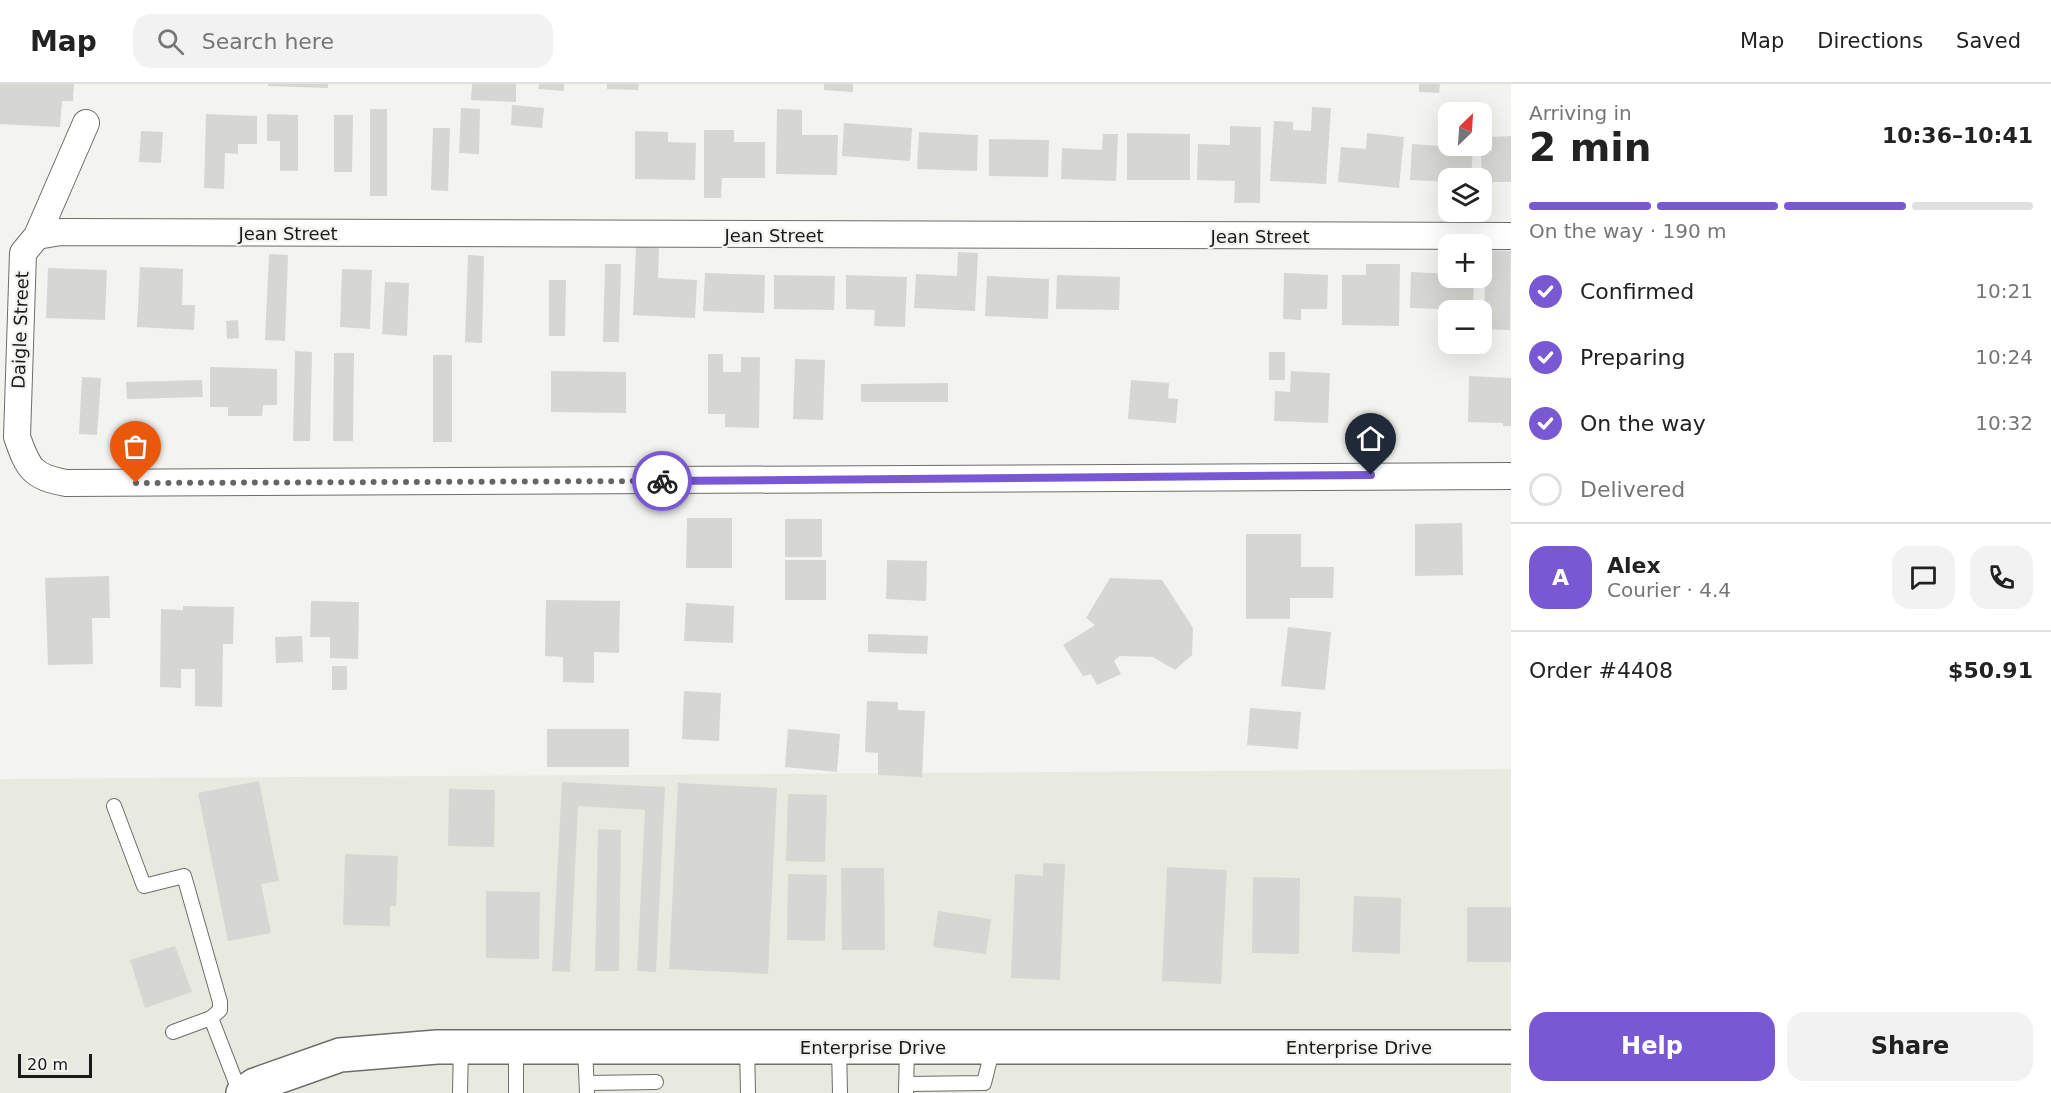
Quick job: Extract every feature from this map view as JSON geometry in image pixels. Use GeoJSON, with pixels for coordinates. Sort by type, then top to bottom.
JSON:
{"type":"FeatureCollection","features":[{"type":"Feature","properties":{"kind":"street","name":"Daigle Street"},"geometry":{"type":"LineString","coordinates":[[86,123],[37,236],[23,253],[17,437],[28,466],[44,479],[66,483],[1052,480],[1277,475],[1511,476]]}},
{"type":"Feature","properties":{"kind":"street","name":"Jean Street"},"geometry":{"type":"LineString","coordinates":[[37,236],[61,232],[85,232],[1511,236]]}},
{"type":"Feature","properties":{"kind":"street","name":"Enterprise Drive"},"geometry":{"type":"LineString","coordinates":[[241,1093],[255,1085],[340,1055],[460,1047],[1511,1047]]}},
{"type":"Feature","properties":{"kind":"lane"},"geometry":{"type":"LineString","coordinates":[[114,806],[144,886],[184,876],[220,1002],[220,1010],[210,1018],[173,1032]]}},
{"type":"Feature","properties":{"kind":"lane"},"geometry":{"type":"LineString","coordinates":[[210,1018],[241,1093]]}},
{"type":"Feature","properties":{"kind":"lane"},"geometry":{"type":"LineString","coordinates":[[460,1047],[460,1093]]}},
{"type":"Feature","properties":{"kind":"lane"},"geometry":{"type":"LineString","coordinates":[[516,1047],[516,1093]]}},
{"type":"Feature","properties":{"kind":"lane"},"geometry":{"type":"LineString","coordinates":[[585,1047],[587,1088],[656,1082]]}},
{"type":"Feature","properties":{"kind":"lane"},"geometry":{"type":"LineString","coordinates":[[747,1047],[748,1093]]}},
{"type":"Feature","properties":{"kind":"lane"},"geometry":{"type":"LineString","coordinates":[[839,1047],[840,1093]]}},
{"type":"Feature","properties":{"kind":"lane"},"geometry":{"type":"LineString","coordinates":[[907,1047],[906,1089],[984,1083],[993,1047]]}},
{"type":"Feature","properties":{"kind":"shaded area"},"geometry":{"type":"Polygon","coordinates":[[[1511,769],[1511,1093],[0,1093],[0,779],[1511,769]]]}},
{"type":"Feature","properties":{"kind":"building"},"geometry":{"type":"Polygon","coordinates":[[[0,84],[74,84],[73,101],[62,101],[60,127],[0,124],[0,84]]]}},
{"type":"Feature","properties":{"kind":"building"},"geometry":{"type":"Polygon","coordinates":[[[268,84],[328,84],[328,88],[268,86],[268,84]]]}},
{"type":"Feature","properties":{"kind":"building"},"geometry":{"type":"Polygon","coordinates":[[[472,84],[516,84],[516,102],[471,100],[472,84]]]}},
{"type":"Feature","properties":{"kind":"building"},"geometry":{"type":"Polygon","coordinates":[[[539,84],[564,84],[564,91],[538,89],[539,84]]]}},
{"type":"Feature","properties":{"kind":"building"},"geometry":{"type":"Polygon","coordinates":[[[607,84],[639,84],[638,90],[607,89],[607,84]]]}},
{"type":"Feature","properties":{"kind":"building"},"geometry":{"type":"Polygon","coordinates":[[[824,84],[853,84],[853,92],[824,90],[824,84]]]}},
{"type":"Feature","properties":{"kind":"building"},"geometry":{"type":"Polygon","coordinates":[[[1419,84],[1440,84],[1439,93],[1419,92],[1419,84]]]}},
{"type":"Feature","properties":{"kind":"building"},"geometry":{"type":"Polygon","coordinates":[[[512,105],[544,108],[542,128],[511,125],[512,105]]]}},
{"type":"Feature","properties":{"kind":"building"},"geometry":{"type":"Polygon","coordinates":[[[1312,107],[1331,108],[1326,184],[1270,181],[1274,121],[1293,122],[1293,130],[1311,131],[1312,107]]]}},
{"type":"Feature","properties":{"kind":"building"},"geometry":{"type":"Polygon","coordinates":[[[461,108],[480,109],[479,154],[459,153],[461,108]]]}},
{"type":"Feature","properties":{"kind":"building"},"geometry":{"type":"Polygon","coordinates":[[[370,109],[387,109],[387,196],[370,196],[370,109]]]}},
{"type":"Feature","properties":{"kind":"building"},"geometry":{"type":"Polygon","coordinates":[[[777,109],[802,110],[802,135],[838,135],[837,175],[776,174],[777,109]]]}},
{"type":"Feature","properties":{"kind":"building"},"geometry":{"type":"Polygon","coordinates":[[[206,114],[257,116],[257,144],[238,144],[238,154],[225,153],[224,189],[204,188],[206,114]]]}},
{"type":"Feature","properties":{"kind":"building"},"geometry":{"type":"Polygon","coordinates":[[[267,114],[298,115],[298,171],[280,171],[280,141],[267,141],[267,114]]]}},
{"type":"Feature","properties":{"kind":"building"},"geometry":{"type":"Polygon","coordinates":[[[334,115],[353,115],[352,172],[334,172],[334,115]]]}},
{"type":"Feature","properties":{"kind":"building"},"geometry":{"type":"Polygon","coordinates":[[[844,123],[912,128],[910,161],[842,156],[844,123]]]}},
{"type":"Feature","properties":{"kind":"building"},"geometry":{"type":"Polygon","coordinates":[[[1230,126],[1261,127],[1260,203],[1234,203],[1235,181],[1197,180],[1198,144],[1230,145],[1230,126]]]}},
{"type":"Feature","properties":{"kind":"building"},"geometry":{"type":"Polygon","coordinates":[[[433,128],[450,128],[448,191],[431,190],[433,128]]]}},
{"type":"Feature","properties":{"kind":"building"},"geometry":{"type":"Polygon","coordinates":[[[704,130],[734,130],[734,142],[765,142],[765,178],[722,178],[721,198],[704,198],[704,130]]]}},
{"type":"Feature","properties":{"kind":"building"},"geometry":{"type":"Polygon","coordinates":[[[141,131],[163,132],[161,163],[139,162],[141,131]]]}},
{"type":"Feature","properties":{"kind":"building"},"geometry":{"type":"Polygon","coordinates":[[[635,131],[668,132],[668,142],[696,143],[695,180],[635,179],[635,131]]]}},
{"type":"Feature","properties":{"kind":"building"},"geometry":{"type":"Polygon","coordinates":[[[919,132],[978,135],[977,171],[917,169],[919,132]]]}},
{"type":"Feature","properties":{"kind":"building"},"geometry":{"type":"Polygon","coordinates":[[[1127,133],[1190,134],[1190,180],[1127,180],[1127,133]]]}},
{"type":"Feature","properties":{"kind":"building"},"geometry":{"type":"Polygon","coordinates":[[[1367,133],[1404,137],[1399,188],[1338,182],[1341,147],[1366,149],[1367,133]]]}},
{"type":"Feature","properties":{"kind":"building"},"geometry":{"type":"Polygon","coordinates":[[[1103,134],[1118,134],[1116,181],[1061,179],[1062,148],[1102,150],[1103,134]]]}},
{"type":"Feature","properties":{"kind":"building"},"geometry":{"type":"Polygon","coordinates":[[[1511,136],[1511,182],[1492,182],[1492,168],[1482,168],[1481,156],[1492,156],[1492,137],[1511,136]]]}},
{"type":"Feature","properties":{"kind":"building"},"geometry":{"type":"Polygon","coordinates":[[[989,139],[1049,140],[1048,177],[989,176],[989,139]]]}},
{"type":"Feature","properties":{"kind":"building"},"geometry":{"type":"Polygon","coordinates":[[[1412,144],[1438,146],[1438,156],[1472,156],[1472,168],[1438,168],[1438,181],[1410,180],[1412,144]]]}},
{"type":"Feature","properties":{"kind":"building"},"geometry":{"type":"Polygon","coordinates":[[[636,247],[659,248],[658,278],[697,280],[695,318],[633,315],[636,247]]]}},
{"type":"Feature","properties":{"kind":"building"},"geometry":{"type":"Polygon","coordinates":[[[1492,250],[1511,251],[1510,330],[1492,329],[1492,300],[1484,300],[1485,288],[1492,288],[1492,250]]]}},
{"type":"Feature","properties":{"kind":"building"},"geometry":{"type":"Polygon","coordinates":[[[958,252],[978,253],[975,311],[914,308],[916,274],[957,276],[958,252]]]}},
{"type":"Feature","properties":{"kind":"building"},"geometry":{"type":"Polygon","coordinates":[[[269,254],[288,255],[285,341],[265,340],[269,254]]]}},
{"type":"Feature","properties":{"kind":"building"},"geometry":{"type":"Polygon","coordinates":[[[468,255],[484,256],[482,343],[465,342],[468,255]]]}},
{"type":"Feature","properties":{"kind":"building"},"geometry":{"type":"Polygon","coordinates":[[[605,264],[621,264],[619,342],[603,342],[605,264]]]}},
{"type":"Feature","properties":{"kind":"building"},"geometry":{"type":"Polygon","coordinates":[[[1366,264],[1400,264],[1399,326],[1342,325],[1342,275],[1366,275],[1366,264]]]}},
{"type":"Feature","properties":{"kind":"building"},"geometry":{"type":"Polygon","coordinates":[[[140,267],[183,269],[182,305],[195,305],[194,330],[137,327],[140,267]]]}},
{"type":"Feature","properties":{"kind":"building"},"geometry":{"type":"Polygon","coordinates":[[[48,268],[107,270],[105,320],[46,318],[48,268]]]}},
{"type":"Feature","properties":{"kind":"building"},"geometry":{"type":"Polygon","coordinates":[[[342,269],[372,270],[370,329],[340,327],[342,269]]]}},
{"type":"Feature","properties":{"kind":"building"},"geometry":{"type":"Polygon","coordinates":[[[1411,272],[1438,273],[1438,288],[1474,288],[1473,300],[1438,300],[1438,309],[1410,308],[1411,272]]]}},
{"type":"Feature","properties":{"kind":"building"},"geometry":{"type":"Polygon","coordinates":[[[705,273],[765,275],[764,313],[703,311],[705,273]]]}},
{"type":"Feature","properties":{"kind":"building"},"geometry":{"type":"Polygon","coordinates":[[[1284,273],[1328,275],[1327,309],[1301,309],[1301,320],[1283,319],[1284,273]]]}},
{"type":"Feature","properties":{"kind":"building"},"geometry":{"type":"Polygon","coordinates":[[[774,275],[835,276],[834,310],[774,309],[774,275]]]}},
{"type":"Feature","properties":{"kind":"building"},"geometry":{"type":"Polygon","coordinates":[[[846,275],[907,277],[905,327],[874,326],[875,310],[846,309],[846,275]]]}},
{"type":"Feature","properties":{"kind":"building"},"geometry":{"type":"Polygon","coordinates":[[[1057,275],[1120,277],[1119,310],[1056,309],[1057,275]]]}},
{"type":"Feature","properties":{"kind":"building"},"geometry":{"type":"Polygon","coordinates":[[[987,276],[1049,279],[1048,319],[985,316],[987,276]]]}},
{"type":"Feature","properties":{"kind":"building"},"geometry":{"type":"Polygon","coordinates":[[[549,280],[566,280],[565,336],[549,336],[549,280]]]}},
{"type":"Feature","properties":{"kind":"building"},"geometry":{"type":"Polygon","coordinates":[[[385,282],[409,283],[407,336],[382,334],[385,282]]]}},
{"type":"Feature","properties":{"kind":"building"},"geometry":{"type":"Polygon","coordinates":[[[238,320],[239,338],[227,339],[226,321],[238,320]]]}},
{"type":"Feature","properties":{"kind":"building"},"geometry":{"type":"Polygon","coordinates":[[[295,351],[312,352],[310,441],[293,441],[295,351]]]}},
{"type":"Feature","properties":{"kind":"building"},"geometry":{"type":"Polygon","coordinates":[[[1269,352],[1285,352],[1285,380],[1269,380],[1269,352]]]}},
{"type":"Feature","properties":{"kind":"building"},"geometry":{"type":"Polygon","coordinates":[[[334,353],[354,353],[353,441],[333,441],[334,353]]]}},
{"type":"Feature","properties":{"kind":"building"},"geometry":{"type":"Polygon","coordinates":[[[708,354],[723,354],[723,372],[741,372],[741,357],[760,357],[759,428],[725,427],[725,414],[708,414],[708,354]]]}},
{"type":"Feature","properties":{"kind":"building"},"geometry":{"type":"Polygon","coordinates":[[[433,355],[452,355],[452,442],[433,442],[433,355]]]}},
{"type":"Feature","properties":{"kind":"building"},"geometry":{"type":"Polygon","coordinates":[[[795,359],[825,360],[823,420],[793,419],[795,359]]]}},
{"type":"Feature","properties":{"kind":"building"},"geometry":{"type":"Polygon","coordinates":[[[210,367],[277,369],[277,405],[263,405],[262,416],[228,416],[228,407],[210,407],[210,367]]]}},
{"type":"Feature","properties":{"kind":"building"},"geometry":{"type":"Polygon","coordinates":[[[551,371],[626,372],[626,413],[551,412],[551,371]]]}},
{"type":"Feature","properties":{"kind":"building"},"geometry":{"type":"Polygon","coordinates":[[[1291,371],[1330,373],[1328,423],[1274,421],[1275,391],[1290,392],[1291,371]]]}},
{"type":"Feature","properties":{"kind":"building"},"geometry":{"type":"Polygon","coordinates":[[[1469,376],[1511,378],[1511,426],[1503,426],[1503,423],[1468,422],[1469,376]]]}},
{"type":"Feature","properties":{"kind":"building"},"geometry":{"type":"Polygon","coordinates":[[[82,377],[101,378],[97,435],[79,434],[82,377]]]}},
{"type":"Feature","properties":{"kind":"building"},"geometry":{"type":"Polygon","coordinates":[[[202,380],[203,397],[127,399],[126,382],[202,380]]]}},
{"type":"Feature","properties":{"kind":"building"},"geometry":{"type":"Polygon","coordinates":[[[1131,380],[1169,383],[1168,398],[1178,399],[1176,423],[1128,419],[1131,380]]]}},
{"type":"Feature","properties":{"kind":"building"},"geometry":{"type":"Polygon","coordinates":[[[948,383],[948,402],[861,402],[861,384],[948,383]]]}},
{"type":"Feature","properties":{"kind":"building"},"geometry":{"type":"Polygon","coordinates":[[[687,518],[732,518],[732,568],[686,568],[687,518]]]}},
{"type":"Feature","properties":{"kind":"building"},"geometry":{"type":"Polygon","coordinates":[[[785,519],[822,519],[822,557],[785,557],[785,519]]]}},
{"type":"Feature","properties":{"kind":"building"},"geometry":{"type":"Polygon","coordinates":[[[1462,523],[1463,575],[1415,576],[1415,524],[1462,523]]]}},
{"type":"Feature","properties":{"kind":"building"},"geometry":{"type":"Polygon","coordinates":[[[1246,534],[1301,534],[1301,567],[1334,567],[1333,598],[1290,598],[1290,619],[1246,619],[1246,534]]]}},
{"type":"Feature","properties":{"kind":"building"},"geometry":{"type":"Polygon","coordinates":[[[785,560],[826,560],[826,600],[785,600],[785,560]]]}},
{"type":"Feature","properties":{"kind":"building"},"geometry":{"type":"Polygon","coordinates":[[[887,560],[927,561],[926,601],[886,599],[887,560]]]}},
{"type":"Feature","properties":{"kind":"building"},"geometry":{"type":"Polygon","coordinates":[[[109,576],[110,618],[92,618],[93,664],[48,665],[45,578],[109,576]]]}},
{"type":"Feature","properties":{"kind":"building"},"geometry":{"type":"Polygon","coordinates":[[[1110,578],[1162,580],[1193,628],[1192,655],[1175,670],[1153,657],[1120,656],[1114,661],[1121,674],[1097,685],[1091,674],[1083,676],[1063,645],[1095,625],[1086,618],[1110,578]]]}},
{"type":"Feature","properties":{"kind":"building"},"geometry":{"type":"Polygon","coordinates":[[[546,600],[620,601],[619,653],[594,652],[594,683],[563,682],[563,657],[545,656],[546,600]]]}},
{"type":"Feature","properties":{"kind":"building"},"geometry":{"type":"Polygon","coordinates":[[[311,601],[359,602],[358,659],[330,658],[330,637],[310,637],[311,601]]]}},
{"type":"Feature","properties":{"kind":"building"},"geometry":{"type":"Polygon","coordinates":[[[686,603],[734,606],[733,643],[684,641],[686,603]]]}},
{"type":"Feature","properties":{"kind":"building"},"geometry":{"type":"Polygon","coordinates":[[[183,606],[234,607],[233,644],[223,644],[222,707],[195,706],[195,669],[181,669],[181,688],[160,687],[161,609],[183,610],[183,606]]]}},
{"type":"Feature","properties":{"kind":"building"},"geometry":{"type":"Polygon","coordinates":[[[1288,627],[1331,632],[1325,690],[1281,686],[1288,627]]]}},
{"type":"Feature","properties":{"kind":"building"},"geometry":{"type":"Polygon","coordinates":[[[868,634],[928,636],[927,654],[868,652],[868,634]]]}},
{"type":"Feature","properties":{"kind":"building"},"geometry":{"type":"Polygon","coordinates":[[[302,636],[303,662],[276,663],[275,637],[302,636]]]}},
{"type":"Feature","properties":{"kind":"building"},"geometry":{"type":"Polygon","coordinates":[[[332,666],[347,666],[347,690],[332,690],[332,666]]]}},
{"type":"Feature","properties":{"kind":"building"},"geometry":{"type":"Polygon","coordinates":[[[684,691],[721,693],[719,741],[682,739],[684,691]]]}},
{"type":"Feature","properties":{"kind":"building"},"geometry":{"type":"Polygon","coordinates":[[[867,701],[898,702],[898,710],[925,711],[922,777],[878,775],[878,753],[865,752],[867,701]]]}},
{"type":"Feature","properties":{"kind":"building"},"geometry":{"type":"Polygon","coordinates":[[[1250,708],[1301,712],[1298,749],[1247,745],[1250,708]]]}},
{"type":"Feature","properties":{"kind":"building"},"geometry":{"type":"Polygon","coordinates":[[[547,729],[629,729],[629,767],[547,767],[547,729]]]}},
{"type":"Feature","properties":{"kind":"building"},"geometry":{"type":"Polygon","coordinates":[[[788,729],[840,734],[837,772],[785,767],[788,729]]]}},
{"type":"Feature","properties":{"kind":"building"},"geometry":{"type":"Polygon","coordinates":[[[259,781],[279,881],[261,884],[271,933],[228,941],[198,793],[259,781]]]}},
{"type":"Feature","properties":{"kind":"building"},"geometry":{"type":"Polygon","coordinates":[[[562,782],[665,787],[656,972],[637,971],[645,810],[578,806],[570,972],[552,971],[562,782]]]}},
{"type":"Feature","properties":{"kind":"building"},"geometry":{"type":"Polygon","coordinates":[[[678,783],[777,788],[768,974],[669,969],[678,783]]]}},
{"type":"Feature","properties":{"kind":"building"},"geometry":{"type":"Polygon","coordinates":[[[449,789],[495,790],[494,847],[448,846],[449,789]]]}},
{"type":"Feature","properties":{"kind":"building"},"geometry":{"type":"Polygon","coordinates":[[[788,794],[827,795],[825,862],[786,861],[788,794]]]}},
{"type":"Feature","properties":{"kind":"building"},"geometry":{"type":"Polygon","coordinates":[[[598,829],[621,830],[619,971],[595,971],[598,829]]]}},
{"type":"Feature","properties":{"kind":"building"},"geometry":{"type":"Polygon","coordinates":[[[345,854],[398,856],[396,906],[390,906],[390,926],[343,925],[345,854]]]}},
{"type":"Feature","properties":{"kind":"building"},"geometry":{"type":"Polygon","coordinates":[[[1043,863],[1065,864],[1060,980],[1011,978],[1015,874],[1043,876],[1043,863]]]}},
{"type":"Feature","properties":{"kind":"building"},"geometry":{"type":"Polygon","coordinates":[[[1167,867],[1227,870],[1221,984],[1162,981],[1167,867]]]}},
{"type":"Feature","properties":{"kind":"building"},"geometry":{"type":"Polygon","coordinates":[[[841,868],[884,868],[885,950],[842,950],[841,868]]]}},
{"type":"Feature","properties":{"kind":"building"},"geometry":{"type":"Polygon","coordinates":[[[788,874],[827,875],[825,941],[787,940],[788,874]]]}},
{"type":"Feature","properties":{"kind":"building"},"geometry":{"type":"Polygon","coordinates":[[[1253,877],[1300,878],[1299,954],[1252,953],[1253,877]]]}},
{"type":"Feature","properties":{"kind":"building"},"geometry":{"type":"Polygon","coordinates":[[[486,891],[540,892],[539,959],[486,958],[486,891]]]}},
{"type":"Feature","properties":{"kind":"building"},"geometry":{"type":"Polygon","coordinates":[[[1354,896],[1401,898],[1400,954],[1352,952],[1354,896]]]}},
{"type":"Feature","properties":{"kind":"building"},"geometry":{"type":"Polygon","coordinates":[[[1467,907],[1511,907],[1511,962],[1467,962],[1467,907]]]}},
{"type":"Feature","properties":{"kind":"building"},"geometry":{"type":"Polygon","coordinates":[[[938,911],[991,919],[986,954],[933,947],[938,911]]]}},
{"type":"Feature","properties":{"kind":"building"},"geometry":{"type":"Polygon","coordinates":[[[175,946],[192,992],[145,1008],[130,960],[175,946]]]}},
{"type":"Feature","properties":{"kind":"way so far"},"geometry":{"type":"LineString","coordinates":[[136,483],[662,481]]}},
{"type":"Feature","properties":{"kind":"route"},"geometry":{"type":"LineString","coordinates":[[662,481],[1052,480],[1371,475]]}}]}
